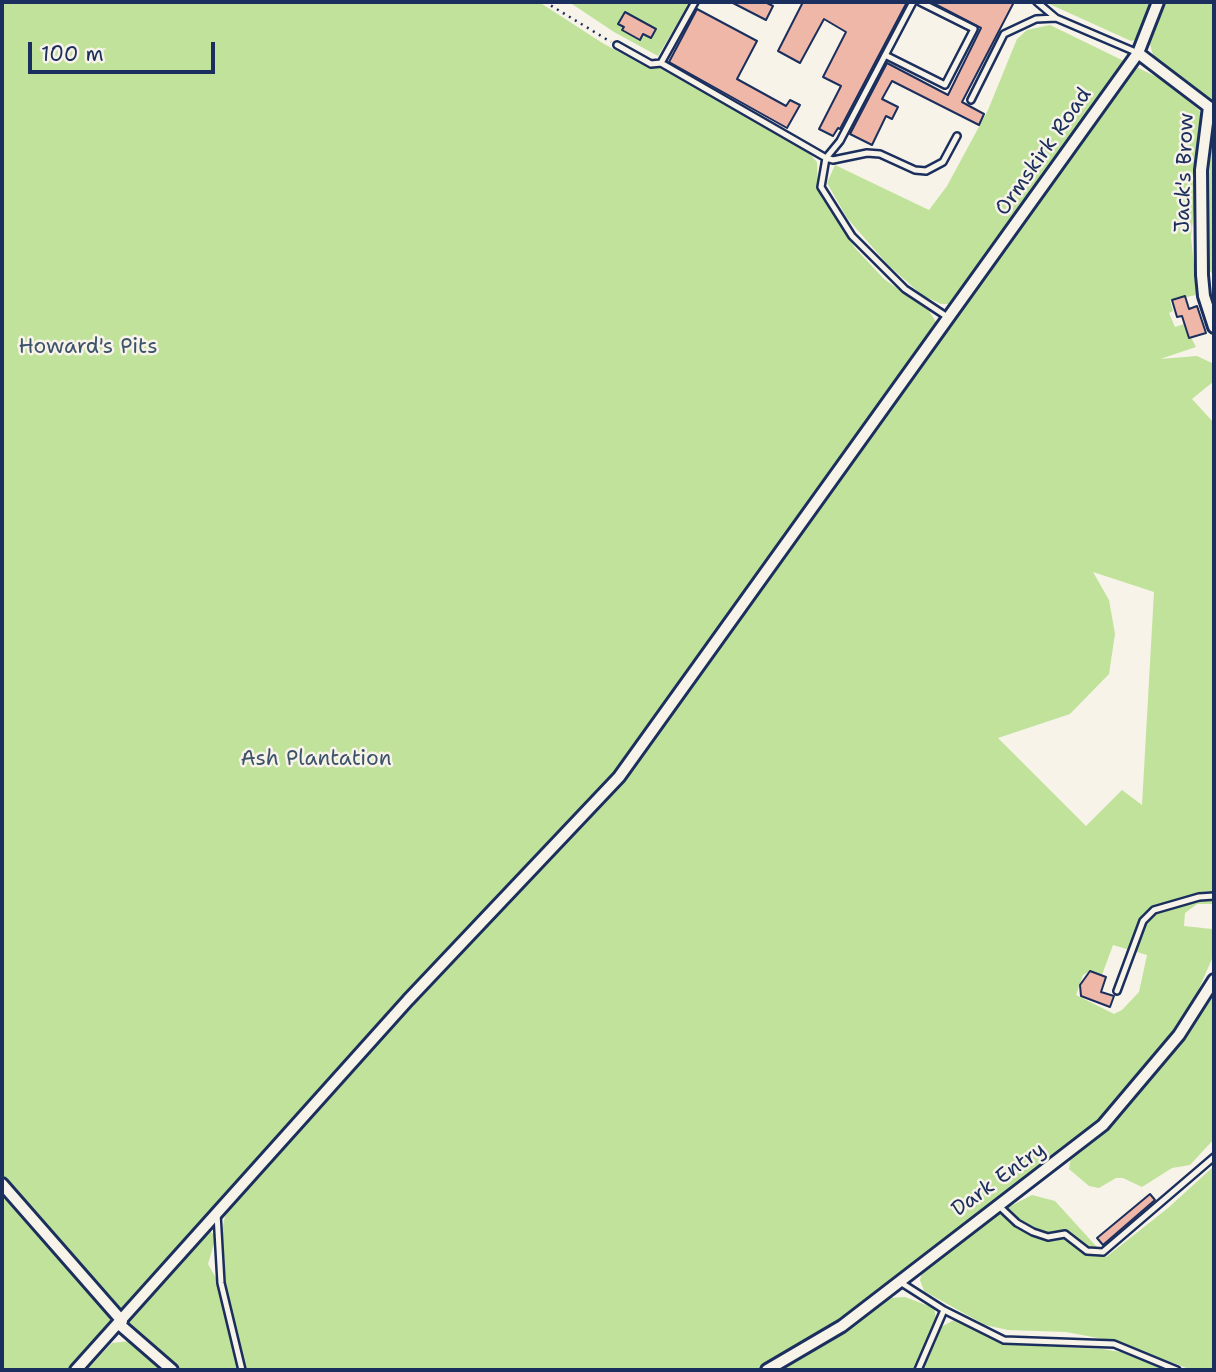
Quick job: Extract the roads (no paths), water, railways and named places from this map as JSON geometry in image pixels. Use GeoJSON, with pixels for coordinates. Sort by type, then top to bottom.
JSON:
{"type":"FeatureCollection","features":[{"type":"Feature","properties":{"kind":"street","name":"Ormskirk Road"},"geometry":{"type":"LineString","coordinates":[[76,1370],[121,1323],[408,999],[619,777],[1138,53],[1158,2]]}},
{"type":"Feature","properties":{"kind":"street","name":"Jack's Brow"},"geometry":{"type":"LineString","coordinates":[[1138,53],[1209,107],[1201,170],[1202,275],[1204,296],[1214,327]]}},
{"type":"Feature","properties":{"kind":"street","name":"Dark Entry"},"geometry":{"type":"LineString","coordinates":[[767,1370],[842,1326],[1102,1125],[1179,1035],[1214,980]]}},
{"type":"Feature","properties":{"kind":"street"},"geometry":{"type":"LineString","coordinates":[[2,1184],[121,1323],[172,1370]]}},
{"type":"Feature","properties":{"kind":"lane"},"geometry":{"type":"LineString","coordinates":[[662,63],[695,2]]}},
{"type":"Feature","properties":{"kind":"lane"},"geometry":{"type":"LineString","coordinates":[[913,2],[840,141],[826,158],[821,187],[852,236],[905,289],[949,318]]}},
{"type":"Feature","properties":{"kind":"lane"},"geometry":{"type":"LineString","coordinates":[[885,55],[945,85],[974,29],[920,2]]}},
{"type":"Feature","properties":{"kind":"lane"},"geometry":{"type":"LineString","coordinates":[[1037,2],[1056,18],[1138,53]]}},
{"type":"Feature","properties":{"kind":"lane"},"geometry":{"type":"LineString","coordinates":[[971,100],[1004,34],[1036,19],[1056,18]]}},
{"type":"Feature","properties":{"kind":"lane"},"geometry":{"type":"LineString","coordinates":[[617,45],[651,64],[662,63],[833,160],[867,153],[880,154],[915,170],[926,171],[943,162],[957,136]]}},
{"type":"Feature","properties":{"kind":"lane"},"geometry":{"type":"LineString","coordinates":[[1117,991],[1143,921],[1154,910],[1199,897],[1214,896]]}},
{"type":"Feature","properties":{"kind":"lane"},"geometry":{"type":"LineString","coordinates":[[998,1204],[1017,1223],[1033,1232],[1048,1237],[1065,1234],[1087,1251],[1103,1252],[1214,1157]]}},
{"type":"Feature","properties":{"kind":"lane"},"geometry":{"type":"LineString","coordinates":[[216,1214],[221,1283],[242,1370]]}},
{"type":"Feature","properties":{"kind":"lane"},"geometry":{"type":"LineString","coordinates":[[900,1282],[944,1310],[1004,1340],[1115,1345],[1177,1370]]}},
{"type":"Feature","properties":{"kind":"lane"},"geometry":{"type":"LineString","coordinates":[[918,1370],[944,1310]]}},
{"type":"Feature","properties":{"kind":"park label","name":"Howard's Pits"},"geometry":{"type":"Point","coordinates":[88,348]}},
{"type":"Feature","properties":{"kind":"park label","name":"Ash Plantation"},"geometry":{"type":"Point","coordinates":[316,760]}}]}
